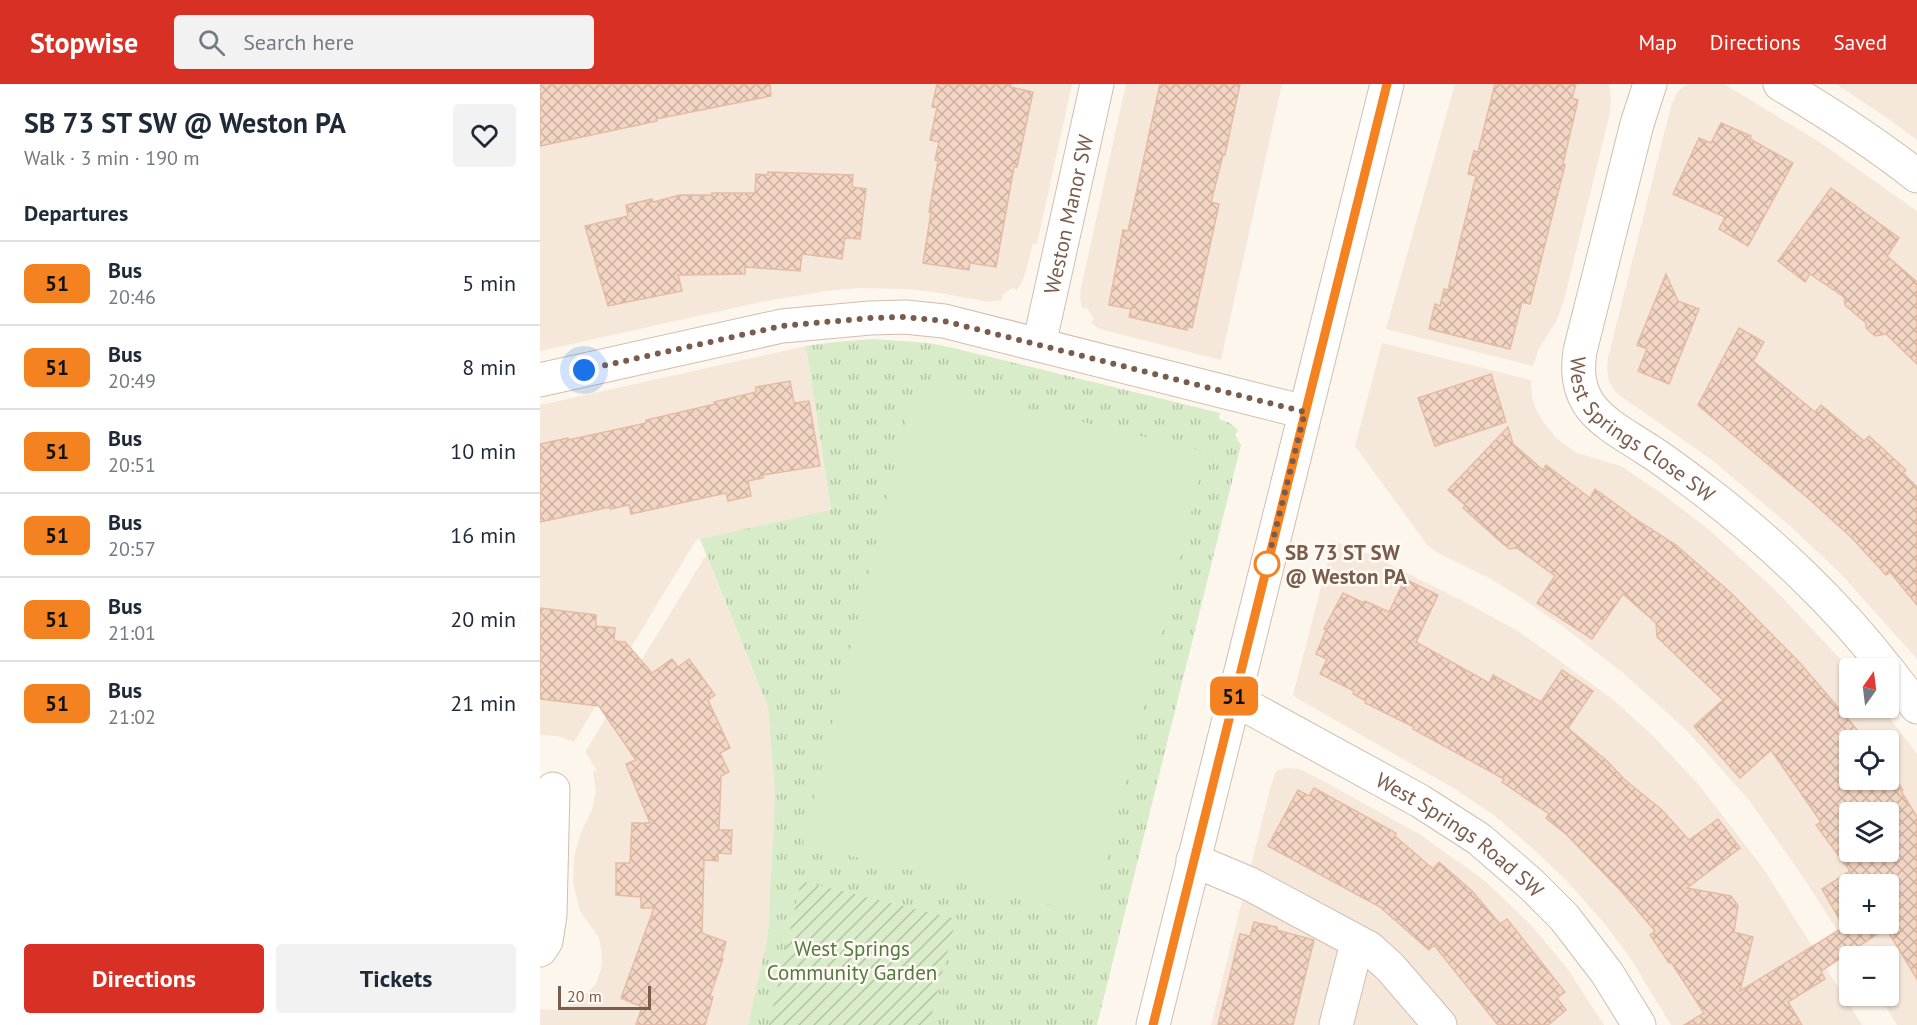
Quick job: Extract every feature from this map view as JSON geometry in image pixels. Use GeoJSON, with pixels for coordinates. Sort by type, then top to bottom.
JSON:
{"type":"FeatureCollection","features":[{"type":"Feature","properties":{"kind":"street","name":"Weston Manor SW"},"geometry":{"type":"LineString","coordinates":[[1039,345],[1097,84]]}},
{"type":"Feature","properties":{"kind":"street"},"geometry":{"type":"LineString","coordinates":[[1153,1025],[1387,84]]}},
{"type":"Feature","properties":{"kind":"street","name":"West Springs Close SW"},"geometry":{"type":"LineString","coordinates":[[1650,84],[1637,124],[1581,351],[1578,367],[1580,387],[1599,416],[1663,459],[1706,492],[1797,571],[1835,609],[1878,658]]}},
{"type":"Feature","properties":{"kind":"street"},"geometry":{"type":"LineString","coordinates":[[1780,84],[1811,102],[1917,176]]}},
{"type":"Feature","properties":{"kind":"street"},"geometry":{"type":"LineString","coordinates":[[540,380],[782,326],[905,317],[944,321],[1305,412]]}},
{"type":"Feature","properties":{"kind":"street","name":"West Springs Close SW"},"geometry":{"type":"LineString","coordinates":[[1899,684],[1917,707]]}},
{"type":"Feature","properties":{"kind":"street","name":"West Springs Road SW"},"geometry":{"type":"LineString","coordinates":[[1234,699],[1420,801],[1479,838],[1564,917],[1607,973],[1639,1025]]}},
{"type":"Feature","properties":{"kind":"street"},"geometry":{"type":"LineString","coordinates":[[540,950],[546,941],[550,915],[553,789]]}},
{"type":"Feature","properties":{"kind":"street"},"geometry":{"type":"LineString","coordinates":[[1193,860],[1250,884],[1369,948],[1382,959],[1440,1025]]}},
{"type":"Feature","properties":{"kind":"street"},"geometry":{"type":"LineString","coordinates":[[1336,1025],[1357,943]]}},
{"type":"Feature","properties":{"kind":"shaded area"},"geometry":{"type":"Polygon","coordinates":[[[540,84],[1072,84],[1037,244],[1033,244],[1024,278],[1019,287],[1017,290],[1013,288],[1002,295],[1002,300],[988,302],[905,289],[859,288],[827,291],[761,302],[540,351],[540,84]]]}},
{"type":"Feature","properties":{"kind":"shaded area"},"geometry":{"type":"Polygon","coordinates":[[[1126,84],[1282,84],[1221,360],[1100,329],[1091,323],[1094,319],[1087,308],[1082,308],[1081,288],[1126,84]]]}},
{"type":"Feature","properties":{"kind":"shaded area"},"geometry":{"type":"Polygon","coordinates":[[[1455,84],[1609,84],[1610,113],[1564,300],[1556,322],[1539,348],[1533,366],[1386,329],[1455,84]]]}},
{"type":"Feature","properties":{"kind":"shaded area"},"geometry":{"type":"Polygon","coordinates":[[[1687,84],[1724,84],[1818,141],[1917,211],[1917,659],[1840,573],[1790,526],[1712,460],[1616,393],[1609,381],[1608,358],[1671,106],[1678,91],[1687,84]]]}},
{"type":"Feature","properties":{"kind":"shaded area"},"geometry":{"type":"Polygon","coordinates":[[[1836,84],[1917,84],[1917,140],[1887,118],[1836,84]]]}},
{"type":"Feature","properties":{"kind":"shaded area"},"geometry":{"type":"Polygon","coordinates":[[[1382,343],[1531,380],[1532,398],[1536,409],[1556,438],[1577,453],[1621,466],[1665,496],[1707,528],[1772,587],[1840,658],[1839,718],[1890,718],[1899,730],[1839,730],[1839,790],[1899,790],[1899,730],[1917,754],[1917,1025],[1897,1025],[1885,1006],[1899,1006],[1899,946],[1847,946],[1839,934],[1899,934],[1899,874],[1839,874],[1839,933],[1749,800],[1686,730],[1622,672],[1566,629],[1491,579],[1428,546],[1355,446],[1382,343]]]}},
{"type":"Feature","properties":{"kind":"shaded area"},"geometry":{"type":"Polygon","coordinates":[[[806,346],[831,511],[696,540],[574,742],[558,736],[540,735],[540,405],[806,346]]]}},
{"type":"Feature","properties":{"kind":"shaded area"},"geometry":{"type":"Polygon","coordinates":[[[1333,541],[1371,555],[1521,633],[1611,698],[1652,735],[1699,785],[1763,868],[1839,989],[1839,1006],[1850,1006],[1862,1025],[1671,1025],[1629,956],[1603,922],[1567,881],[1530,846],[1495,816],[1455,789],[1293,695],[1333,541]]]}},
{"type":"Feature","properties":{"kind":"shaded area"},"geometry":{"type":"Polygon","coordinates":[[[706,555],[768,708],[775,794],[768,935],[748,1025],[540,1025],[540,1009],[557,1010],[580,1000],[596,984],[601,969],[602,954],[599,938],[580,911],[573,883],[574,857],[580,835],[592,810],[596,790],[593,772],[597,770],[585,752],[706,555]]]}},
{"type":"Feature","properties":{"kind":"shaded area"},"geometry":{"type":"Polygon","coordinates":[[[1285,768],[1299,769],[1314,776],[1421,835],[1485,881],[1532,926],[1567,968],[1604,1025],[1211,1025],[1270,789],[1276,771],[1285,768]]]}},
{"type":"Feature","properties":{"kind":"green space"},"geometry":{"type":"Polygon","coordinates":[[[873,339],[929,343],[953,348],[1220,413],[1219,419],[1230,423],[1238,430],[1235,435],[1241,445],[1097,1025],[748,1025],[768,935],[775,794],[768,708],[700,539],[831,510],[806,346],[873,339]]]}},
{"type":"Feature","properties":{"kind":"green space"},"geometry":{"type":"Polygon","coordinates":[[[915,381],[1206,452],[1093,915],[803,844],[915,381]]]}},
{"type":"Feature","properties":{"kind":"green space","name":"West Springs Community Garden"},"geometry":{"type":"Polygon","coordinates":[[[801,881],[956,919],[929,1025],[769,1025],[801,881]]]}},
{"type":"Feature","properties":{"kind":"building"},"geometry":{"type":"Polygon","coordinates":[[[540,84],[770,84],[771,96],[656,119],[657,121],[540,146],[540,84]]]}},
{"type":"Feature","properties":{"kind":"building"},"geometry":{"type":"Polygon","coordinates":[[[937,84],[1011,84],[1010,87],[1033,92],[1017,167],[1014,167],[996,267],[970,263],[969,270],[923,263],[938,161],[935,160],[939,142],[930,140],[937,108],[932,107],[937,84]]]}},
{"type":"Feature","properties":{"kind":"building"},"geometry":{"type":"Polygon","coordinates":[[[1160,84],[1240,84],[1225,155],[1223,155],[1211,202],[1219,204],[1192,328],[1188,326],[1187,330],[1129,317],[1131,309],[1109,305],[1123,230],[1128,231],[1160,84]]]}},
{"type":"Feature","properties":{"kind":"building"},"geometry":{"type":"Polygon","coordinates":[[[1495,84],[1576,84],[1572,98],[1578,100],[1563,164],[1565,165],[1530,304],[1522,302],[1510,349],[1429,329],[1435,304],[1440,306],[1444,289],[1448,290],[1476,176],[1468,174],[1474,151],[1478,152],[1495,84]]]}},
{"type":"Feature","properties":{"kind":"building"},"geometry":{"type":"Polygon","coordinates":[[[1721,123],[1751,136],[1750,139],[1793,163],[1748,246],[1719,229],[1725,217],[1673,194],[1699,138],[1711,143],[1721,123]]]}},
{"type":"Feature","properties":{"kind":"building"},"geometry":{"type":"Polygon","coordinates":[[[768,172],[853,175],[852,187],[866,189],[860,239],[845,238],[842,259],[802,254],[800,271],[745,267],[745,274],[678,275],[682,291],[608,306],[585,226],[628,216],[626,205],[652,199],[653,202],[680,195],[755,193],[756,174],[768,175],[768,172]]]}},
{"type":"Feature","properties":{"kind":"building"},"geometry":{"type":"Polygon","coordinates":[[[1831,188],[1899,238],[1887,256],[1917,282],[1917,364],[1886,334],[1875,336],[1866,328],[1866,323],[1845,305],[1844,297],[1810,274],[1805,282],[1778,261],[1831,188]]]}},
{"type":"Feature","properties":{"kind":"building"},"geometry":{"type":"Polygon","coordinates":[[[1666,274],[1678,301],[1699,309],[1669,384],[1638,371],[1647,349],[1637,345],[1666,274]]]}},
{"type":"Feature","properties":{"kind":"building"},"geometry":{"type":"Polygon","coordinates":[[[1739,328],[1764,342],[1753,361],[1815,412],[1821,405],[1864,441],[1869,436],[1906,470],[1903,473],[1917,487],[1917,605],[1890,572],[1886,575],[1851,537],[1809,499],[1698,405],[1739,328]]]}},
{"type":"Feature","properties":{"kind":"building"},"geometry":{"type":"Polygon","coordinates":[[[1491,374],[1506,422],[1435,446],[1418,398],[1491,374]]]}},
{"type":"Feature","properties":{"kind":"building"},"geometry":{"type":"Polygon","coordinates":[[[790,381],[794,403],[809,401],[820,466],[763,475],[763,478],[748,481],[751,496],[728,501],[726,493],[631,514],[629,505],[540,522],[540,444],[646,423],[646,420],[756,392],[756,387],[790,381]]]}},
{"type":"Feature","properties":{"kind":"building"},"geometry":{"type":"Polygon","coordinates":[[[1508,427],[1513,444],[1543,470],[1546,465],[1590,498],[1595,489],[1629,515],[1676,545],[1731,593],[1800,663],[1839,709],[1839,718],[1847,718],[1857,730],[1839,730],[1839,790],[1899,790],[1899,784],[1917,817],[1917,979],[1890,934],[1899,934],[1899,874],[1845,874],[1850,871],[1843,862],[1899,862],[1899,802],[1839,802],[1839,856],[1816,825],[1821,822],[1771,750],[1740,778],[1694,726],[1723,700],[1657,637],[1656,623],[1623,594],[1592,639],[1537,603],[1555,576],[1517,548],[1510,549],[1502,543],[1463,508],[1465,505],[1448,490],[1508,427]]]}},
{"type":"Feature","properties":{"kind":"building"},"geometry":{"type":"Polygon","coordinates":[[[1405,579],[1438,595],[1416,642],[1489,683],[1493,675],[1541,702],[1562,670],[1593,691],[1568,728],[1662,810],[1689,840],[1718,819],[1740,848],[1687,888],[1731,896],[1738,906],[1734,932],[1753,937],[1740,991],[1839,930],[1839,934],[1877,934],[1859,946],[1839,946],[1839,959],[1821,971],[1825,979],[1788,1002],[1802,1025],[1684,1025],[1704,1013],[1671,962],[1669,963],[1650,935],[1655,931],[1621,891],[1567,835],[1546,818],[1549,814],[1502,782],[1504,779],[1413,729],[1414,727],[1365,703],[1366,701],[1353,694],[1354,691],[1320,674],[1327,659],[1316,654],[1326,630],[1324,629],[1343,593],[1389,612],[1405,579]]]}},
{"type":"Feature","properties":{"kind":"building"},"geometry":{"type":"Polygon","coordinates":[[[540,608],[596,615],[596,626],[615,628],[614,641],[625,642],[652,673],[672,659],[678,667],[689,659],[715,695],[708,700],[730,748],[720,753],[729,772],[721,776],[719,830],[732,830],[731,854],[718,853],[718,861],[704,860],[702,933],[726,942],[721,959],[723,959],[710,996],[713,997],[705,1025],[636,1025],[642,1007],[621,998],[654,908],[641,908],[641,897],[616,895],[616,863],[630,863],[632,823],[650,823],[626,764],[636,760],[599,706],[540,699],[540,608]]]}},
{"type":"Feature","properties":{"kind":"building"},"geometry":{"type":"Polygon","coordinates":[[[1314,788],[1396,833],[1395,836],[1433,869],[1439,862],[1472,891],[1500,924],[1507,919],[1565,992],[1557,998],[1566,1010],[1548,1025],[1498,1025],[1434,945],[1429,950],[1380,907],[1268,846],[1298,790],[1309,796],[1314,788]]]}},
{"type":"Feature","properties":{"kind":"building"},"geometry":{"type":"Polygon","coordinates":[[[1839,878],[1839,918],[1822,889],[1839,878]]]}},
{"type":"Feature","properties":{"kind":"building"},"geometry":{"type":"Polygon","coordinates":[[[1254,922],[1277,927],[1277,930],[1314,940],[1293,1025],[1218,1025],[1240,934],[1250,936],[1254,922]]]}},
{"type":"Feature","properties":{"kind":"bus line","name":"51"},"geometry":{"type":"LineString","coordinates":[[1153,1025],[1387,84]]}},
{"type":"Feature","properties":{"kind":"place","name":"SB 73 ST SW @ Weston PA"},"geometry":{"type":"Point","coordinates":[1267,564]}},
{"type":"Feature","properties":{"kind":"route"},"geometry":{"type":"LineString","coordinates":[[584,370],[782,326],[905,317],[944,321],[1305,412],[1266,568],[1267,564]]}}]}
